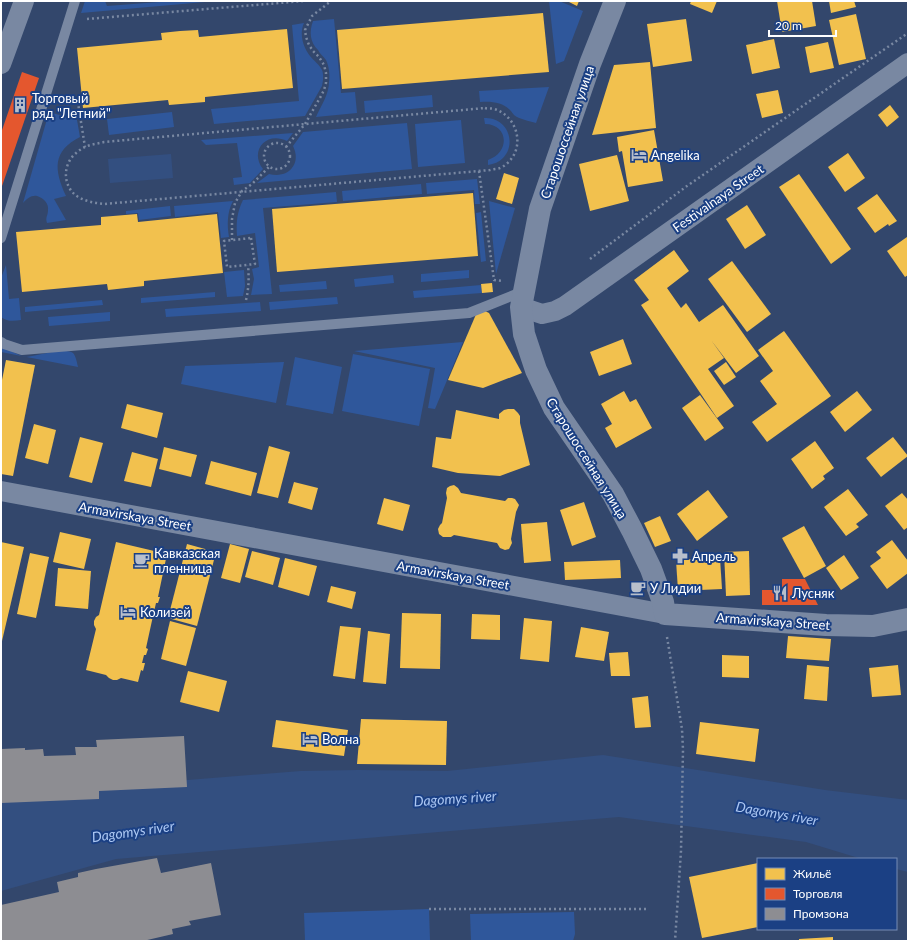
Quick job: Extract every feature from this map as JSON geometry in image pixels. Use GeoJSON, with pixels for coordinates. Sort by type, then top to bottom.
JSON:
{"type":"FeatureCollection","features":[{"type":"Feature","properties":{"kind":"street"},"geometry":{"type":"LineString","coordinates":[[1,64],[24,1]]}},
{"type":"Feature","properties":{"kind":"street","name":"Старошоссейная улица"},"geometry":{"type":"LineString","coordinates":[[615,1],[590,64],[540,209],[523,299],[524,334],[536,370],[554,408],[613,494],[632,530],[651,569],[663,602],[666,624]]}},
{"type":"Feature","properties":{"kind":"street","name":"Festivalnaya Street"},"geometry":{"type":"LineString","coordinates":[[523,299],[542,314],[555,311],[565,306],[908,63]]}},
{"type":"Feature","properties":{"kind":"street","name":"Armavirskaya Street"},"geometry":{"type":"LineString","coordinates":[[1,491],[666,624],[873,626],[908,619]]}},
{"type":"Feature","properties":{"kind":"lane"},"geometry":{"type":"LineString","coordinates":[[1,238],[75,1]]}},
{"type":"Feature","properties":{"kind":"lane"},"geometry":{"type":"LineString","coordinates":[[1,342],[22,350],[469,313],[523,299]]}},
{"type":"Feature","properties":{"kind":"path"},"geometry":{"type":"LineString","coordinates":[[82,19],[303,1]]}},
{"type":"Feature","properties":{"kind":"path"},"geometry":{"type":"LineString","coordinates":[[286,147],[305,124],[321,96],[326,83],[324,65],[309,45],[305,30],[312,16],[331,1]]}},
{"type":"Feature","properties":{"kind":"path"},"geometry":{"type":"LineString","coordinates":[[586,263],[687,186],[908,33]]}},
{"type":"Feature","properties":{"kind":"path"},"geometry":{"type":"LineString","coordinates":[[46,94],[78,103],[85,147]]}},
{"type":"Feature","properties":{"kind":"path"},"geometry":{"type":"LineString","coordinates":[[494,109],[505,114],[512,122],[517,132],[517,143],[515,154],[508,163],[501,168],[479,171],[242,191],[114,204],[104,204],[79,197],[67,185],[66,169],[69,161],[74,155],[85,147],[92,145],[104,142],[305,124],[494,109]]}},
{"type":"Feature","properties":{"kind":"path"},"geometry":{"type":"LineString","coordinates":[[277,143],[286,147],[290,153],[287,165],[275,170],[264,162],[263,157],[265,149],[268,145],[277,143]]}},
{"type":"Feature","properties":{"kind":"path"},"geometry":{"type":"LineString","coordinates":[[232,240],[232,219],[236,203],[242,191],[252,184],[269,167]]}},
{"type":"Feature","properties":{"kind":"path"},"geometry":{"type":"LineString","coordinates":[[479,171],[494,280]]}},
{"type":"Feature","properties":{"kind":"path"},"geometry":{"type":"LineString","coordinates":[[251,238],[255,264],[248,265],[227,267],[224,241],[251,238]]}},
{"type":"Feature","properties":{"kind":"path"},"geometry":{"type":"LineString","coordinates":[[246,300],[249,278],[248,265]]}},
{"type":"Feature","properties":{"kind":"path"},"geometry":{"type":"LineString","coordinates":[[666,624],[682,729],[683,750],[681,851],[675,941]]}},
{"type":"Feature","properties":{"kind":"path"},"geometry":{"type":"LineString","coordinates":[[429,909],[649,909]]}},
{"type":"Feature","properties":{"kind":"shaded area"},"geometry":{"type":"Polygon","coordinates":[[[85,1],[105,1],[107,6],[172,1],[216,1],[81,13],[85,1]]]}},
{"type":"Feature","properties":{"kind":"shaded area"},"geometry":{"type":"Polygon","coordinates":[[[549,1],[559,1],[583,11],[564,61],[556,64],[549,1]]]}},
{"type":"Feature","properties":{"kind":"shaded area"},"geometry":{"type":"Polygon","coordinates":[[[334,19],[341,93],[355,92],[357,113],[316,117],[328,91],[329,74],[326,60],[313,44],[311,29],[313,21],[334,19]]]}},
{"type":"Feature","properties":{"kind":"shaded area"},"geometry":{"type":"Polygon","coordinates":[[[304,23],[302,36],[305,49],[323,72],[322,86],[305,116],[214,124],[211,109],[299,101],[292,25],[304,23]]]}},
{"type":"Feature","properties":{"kind":"shaded area"},"geometry":{"type":"Polygon","coordinates":[[[549,87],[536,123],[524,120],[514,115],[507,107],[500,104],[480,102],[479,91],[549,87]]]}},
{"type":"Feature","properties":{"kind":"shaded area"},"geometry":{"type":"Polygon","coordinates":[[[432,95],[433,107],[365,113],[364,101],[432,95]]]}},
{"type":"Feature","properties":{"kind":"shaded area"},"geometry":{"type":"Polygon","coordinates":[[[49,112],[77,120],[80,137],[64,148],[58,162],[59,178],[66,196],[54,199],[66,220],[47,223],[46,219],[48,208],[47,203],[44,200],[40,197],[33,196],[23,203],[49,112]]]}},
{"type":"Feature","properties":{"kind":"shaded area"},"geometry":{"type":"Polygon","coordinates":[[[172,112],[174,127],[109,135],[107,119],[172,112]]]}},
{"type":"Feature","properties":{"kind":"shaded area"},"geometry":{"type":"Polygon","coordinates":[[[484,118],[490,118],[499,122],[507,130],[510,142],[507,153],[503,158],[496,163],[488,165],[488,160],[500,151],[504,139],[498,128],[493,125],[485,124],[484,118]]]}},
{"type":"Feature","properties":{"kind":"shaded area"},"geometry":{"type":"Polygon","coordinates":[[[461,120],[465,163],[418,167],[415,124],[461,120]]]}},
{"type":"Feature","properties":{"kind":"shaded area"},"geometry":{"type":"Polygon","coordinates":[[[407,123],[412,169],[257,183],[269,174],[282,174],[292,169],[296,159],[293,146],[303,132],[407,123]]]}},
{"type":"Feature","properties":{"kind":"shaded area"},"geometry":{"type":"Polygon","coordinates":[[[293,133],[287,141],[272,139],[262,144],[258,156],[259,162],[263,169],[250,183],[234,185],[233,178],[242,177],[237,143],[206,145],[201,140],[293,133]]]}},
{"type":"Feature","properties":{"kind":"shaded area"},"geometry":{"type":"Polygon","coordinates":[[[477,179],[480,204],[475,204],[474,190],[427,194],[426,183],[477,179]]]}},
{"type":"Feature","properties":{"kind":"shaded area"},"geometry":{"type":"Polygon","coordinates":[[[421,184],[422,194],[343,201],[342,191],[421,184]]]}},
{"type":"Feature","properties":{"kind":"shaded area"},"geometry":{"type":"Polygon","coordinates":[[[336,192],[337,202],[263,208],[272,294],[251,295],[254,279],[252,269],[259,267],[255,233],[237,236],[237,218],[243,200],[336,192]]]}},
{"type":"Feature","properties":{"kind":"shaded area"},"geometry":{"type":"Polygon","coordinates":[[[233,201],[228,219],[229,237],[221,238],[218,212],[175,217],[174,206],[233,201]]]}},
{"type":"Feature","properties":{"kind":"shaded area"},"geometry":{"type":"Polygon","coordinates":[[[489,201],[515,208],[496,274],[489,201]]]}},
{"type":"Feature","properties":{"kind":"shaded area"},"geometry":{"type":"Polygon","coordinates":[[[170,206],[171,216],[139,220],[138,213],[126,214],[126,211],[170,206]]]}},
{"type":"Feature","properties":{"kind":"shaded area"},"geometry":{"type":"Polygon","coordinates":[[[481,212],[486,261],[481,262],[476,213],[481,212]]]}},
{"type":"Feature","properties":{"kind":"shaded area"},"geometry":{"type":"Polygon","coordinates":[[[6,265],[9,299],[19,298],[21,320],[13,321],[3,319],[1,317],[1,278],[6,265]]]}},
{"type":"Feature","properties":{"kind":"shaded area"},"geometry":{"type":"Polygon","coordinates":[[[244,270],[245,286],[243,296],[227,297],[224,272],[244,270]]]}},
{"type":"Feature","properties":{"kind":"shaded area"},"geometry":{"type":"Polygon","coordinates":[[[469,270],[469,278],[421,282],[421,274],[469,270]]]}},
{"type":"Feature","properties":{"kind":"shaded area"},"geometry":{"type":"Polygon","coordinates":[[[393,275],[394,283],[355,287],[354,279],[393,275]]]}},
{"type":"Feature","properties":{"kind":"shaded area"},"geometry":{"type":"Polygon","coordinates":[[[326,281],[327,289],[280,292],[279,285],[326,281]]]}},
{"type":"Feature","properties":{"kind":"shaded area"},"geometry":{"type":"Polygon","coordinates":[[[481,285],[482,293],[414,298],[413,291],[481,285]]]}},
{"type":"Feature","properties":{"kind":"shaded area"},"geometry":{"type":"Polygon","coordinates":[[[215,292],[215,297],[141,303],[141,298],[215,292]]]}},
{"type":"Feature","properties":{"kind":"shaded area"},"geometry":{"type":"Polygon","coordinates":[[[337,297],[338,304],[270,310],[269,302],[337,297]]]}},
{"type":"Feature","properties":{"kind":"shaded area"},"geometry":{"type":"Polygon","coordinates":[[[102,300],[103,305],[25,312],[25,307],[102,300]]]}},
{"type":"Feature","properties":{"kind":"shaded area"},"geometry":{"type":"Polygon","coordinates":[[[260,302],[261,311],[166,317],[165,309],[260,302]]]}},
{"type":"Feature","properties":{"kind":"shaded area"},"geometry":{"type":"Polygon","coordinates":[[[110,312],[110,321],[49,326],[48,317],[110,312]]]}},
{"type":"Feature","properties":{"kind":"shaded area"},"geometry":{"type":"Polygon","coordinates":[[[463,342],[435,409],[428,408],[435,368],[354,351],[463,342]]]}},
{"type":"Feature","properties":{"kind":"shaded area"},"geometry":{"type":"Polygon","coordinates":[[[1,345],[14,352],[22,356],[1,352],[1,345]]]}},
{"type":"Feature","properties":{"kind":"shaded area"},"geometry":{"type":"Polygon","coordinates":[[[57,351],[69,351],[74,354],[78,367],[26,357],[57,351]]]}},
{"type":"Feature","properties":{"kind":"shaded area"},"geometry":{"type":"Polygon","coordinates":[[[353,354],[430,369],[419,426],[342,411],[353,354]]]}},
{"type":"Feature","properties":{"kind":"shaded area"},"geometry":{"type":"Polygon","coordinates":[[[295,357],[342,367],[333,414],[286,405],[295,357]]]}},
{"type":"Feature","properties":{"kind":"shaded area"},"geometry":{"type":"Polygon","coordinates":[[[284,362],[276,403],[181,384],[185,366],[284,362]]]}},
{"type":"Feature","properties":{"kind":"shaded area"},"geometry":{"type":"Polygon","coordinates":[[[429,909],[430,941],[305,941],[304,913],[429,909]]]}},
{"type":"Feature","properties":{"kind":"shaded area"},"geometry":{"type":"Polygon","coordinates":[[[574,912],[575,934],[573,941],[471,941],[470,914],[574,912]]]}},
{"type":"Feature","properties":{"kind":"water"},"geometry":{"type":"Polygon","coordinates":[[[171,154],[173,178],[110,183],[108,159],[171,154]]]}},
{"type":"Feature","properties":{"kind":"water","name":"Dagomys river"},"geometry":{"type":"Polygon","coordinates":[[[603,755],[825,790],[908,800],[908,872],[897,869],[897,858],[859,858],[806,842],[619,817],[116,859],[1,891],[1,796],[301,771],[447,771],[603,755]]]}},
{"type":"Feature","properties":{"kind":"building: Жильё"},"geometry":{"type":"Polygon","coordinates":[[[567,1],[579,1],[577,6],[567,1]]]}},
{"type":"Feature","properties":{"kind":"building: Жильё"},"geometry":{"type":"Polygon","coordinates":[[[691,1],[717,1],[712,13],[690,4],[691,1]]]}},
{"type":"Feature","properties":{"kind":"building: Жильё"},"geometry":{"type":"Polygon","coordinates":[[[777,1],[812,1],[816,26],[782,32],[777,1]]]}},
{"type":"Feature","properties":{"kind":"building: Жильё"},"geometry":{"type":"Polygon","coordinates":[[[829,1],[854,1],[856,7],[831,13],[829,1]]]}},
{"type":"Feature","properties":{"kind":"building: Жильё"},"geometry":{"type":"Polygon","coordinates":[[[543,13],[549,72],[342,89],[337,30],[543,13]]]}},
{"type":"Feature","properties":{"kind":"building: Жильё"},"geometry":{"type":"Polygon","coordinates":[[[856,14],[866,59],[839,65],[829,20],[856,14]]]}},
{"type":"Feature","properties":{"kind":"building: Жильё"},"geometry":{"type":"Polygon","coordinates":[[[686,19],[692,61],[653,67],[647,24],[686,19]]]}},
{"type":"Feature","properties":{"kind":"building: Жильё"},"geometry":{"type":"Polygon","coordinates":[[[287,29],[293,88],[205,97],[205,102],[169,105],[168,100],[83,108],[77,48],[162,40],[161,33],[180,31],[198,30],[199,37],[287,29]]]}},
{"type":"Feature","properties":{"kind":"building: Жильё"},"geometry":{"type":"Polygon","coordinates":[[[774,39],[780,68],[752,74],[746,45],[774,39]]]}},
{"type":"Feature","properties":{"kind":"building: Жильё"},"geometry":{"type":"Polygon","coordinates":[[[828,42],[834,68],[810,73],[805,47],[828,42]]]}},
{"type":"Feature","properties":{"kind":"building: Жильё"},"geometry":{"type":"Polygon","coordinates":[[[650,62],[656,128],[592,135],[614,65],[650,62]]]}},
{"type":"Feature","properties":{"kind":"building: Жильё"},"geometry":{"type":"Polygon","coordinates":[[[778,90],[783,113],[762,118],[756,94],[778,90]]]}},
{"type":"Feature","properties":{"kind":"building: Жильё"},"geometry":{"type":"Polygon","coordinates":[[[890,105],[899,117],[887,127],[878,115],[890,105]]]}},
{"type":"Feature","properties":{"kind":"building: Жильё"},"geometry":{"type":"Polygon","coordinates":[[[654,130],[663,181],[628,187],[622,151],[619,152],[617,137],[654,130]]]}},
{"type":"Feature","properties":{"kind":"building: Жильё"},"geometry":{"type":"Polygon","coordinates":[[[848,153],[865,178],[845,192],[828,167],[848,153]]]}},
{"type":"Feature","properties":{"kind":"building: Жильё"},"geometry":{"type":"Polygon","coordinates":[[[617,155],[629,201],[590,211],[579,164],[617,155]]]}},
{"type":"Feature","properties":{"kind":"building: Жильё"},"geometry":{"type":"Polygon","coordinates":[[[504,173],[519,178],[512,204],[496,199],[504,173]]]}},
{"type":"Feature","properties":{"kind":"building: Жильё"},"geometry":{"type":"Polygon","coordinates":[[[799,174],[851,249],[831,264],[779,187],[799,174]]]}},
{"type":"Feature","properties":{"kind":"building: Жильё"},"geometry":{"type":"Polygon","coordinates":[[[473,193],[478,256],[277,272],[272,209],[473,193]]]}},
{"type":"Feature","properties":{"kind":"building: Жильё"},"geometry":{"type":"Polygon","coordinates":[[[877,194],[897,221],[889,226],[888,224],[875,233],[857,208],[877,194]]]}},
{"type":"Feature","properties":{"kind":"building: Жильё"},"geometry":{"type":"Polygon","coordinates":[[[747,205],[766,235],[745,249],[726,219],[747,205]]]}},
{"type":"Feature","properties":{"kind":"building: Жильё"},"geometry":{"type":"Polygon","coordinates":[[[137,214],[138,222],[217,214],[223,273],[144,281],[144,286],[108,290],[107,284],[22,292],[16,232],[101,225],[101,217],[137,214]]]}},
{"type":"Feature","properties":{"kind":"building: Жильё"},"geometry":{"type":"Polygon","coordinates":[[[907,237],[908,275],[905,277],[887,251],[907,237]]]}},
{"type":"Feature","properties":{"kind":"building: Жильё"},"geometry":{"type":"Polygon","coordinates":[[[674,250],[689,271],[667,288],[681,308],[686,303],[699,322],[723,305],[759,356],[736,373],[711,340],[724,358],[708,369],[734,406],[717,418],[641,305],[649,300],[634,280],[674,250]]]}},
{"type":"Feature","properties":{"kind":"building: Жильё"},"geometry":{"type":"Polygon","coordinates":[[[732,261],[771,314],[747,332],[708,279],[732,261]]]}},
{"type":"Feature","properties":{"kind":"building: Жильё"},"geometry":{"type":"Polygon","coordinates":[[[492,283],[493,292],[482,293],[481,284],[492,283]]]}},
{"type":"Feature","properties":{"kind":"building: Жильё"},"geometry":{"type":"Polygon","coordinates":[[[485,311],[489,313],[522,373],[483,388],[448,380],[477,312],[485,311]]]}},
{"type":"Feature","properties":{"kind":"building: Жильё"},"geometry":{"type":"Polygon","coordinates":[[[784,331],[831,396],[767,442],[752,422],[777,404],[760,381],[773,371],[758,350],[784,331]]]}},
{"type":"Feature","properties":{"kind":"building: Жильё"},"geometry":{"type":"Polygon","coordinates":[[[623,339],[632,364],[599,376],[590,352],[623,339]]]}},
{"type":"Feature","properties":{"kind":"building: Жильё"},"geometry":{"type":"Polygon","coordinates":[[[6,360],[35,365],[13,476],[1,474],[1,385],[6,360]]]}},
{"type":"Feature","properties":{"kind":"building: Жильё"},"geometry":{"type":"Polygon","coordinates":[[[726,362],[736,377],[724,385],[714,371],[726,362]]]}},
{"type":"Feature","properties":{"kind":"building: Жильё"},"geometry":{"type":"Polygon","coordinates":[[[624,391],[630,402],[636,399],[652,428],[616,448],[605,428],[612,424],[601,404],[624,391]]]}},
{"type":"Feature","properties":{"kind":"building: Жильё"},"geometry":{"type":"Polygon","coordinates":[[[857,391],[872,410],[845,432],[830,412],[857,391]]]}},
{"type":"Feature","properties":{"kind":"building: Жильё"},"geometry":{"type":"Polygon","coordinates":[[[700,395],[724,428],[705,441],[682,408],[700,395]]]}},
{"type":"Feature","properties":{"kind":"building: Жильё"},"geometry":{"type":"Polygon","coordinates":[[[127,404],[163,413],[157,438],[121,428],[127,404]]]}},
{"type":"Feature","properties":{"kind":"building: Жильё"},"geometry":{"type":"Polygon","coordinates":[[[508,409],[514,409],[520,416],[520,423],[530,465],[500,476],[458,473],[432,467],[436,437],[451,439],[456,410],[499,419],[499,414],[508,409]]]}},
{"type":"Feature","properties":{"kind":"building: Жильё"},"geometry":{"type":"Polygon","coordinates":[[[34,424],[56,430],[48,464],[25,458],[34,424]]]}},
{"type":"Feature","properties":{"kind":"building: Жильё"},"geometry":{"type":"Polygon","coordinates":[[[80,437],[103,443],[92,483],[69,477],[80,437]]]}},
{"type":"Feature","properties":{"kind":"building: Жильё"},"geometry":{"type":"Polygon","coordinates":[[[893,437],[908,456],[881,477],[866,458],[893,437]]]}},
{"type":"Feature","properties":{"kind":"building: Жильё"},"geometry":{"type":"Polygon","coordinates":[[[815,441],[834,468],[823,476],[825,479],[812,489],[791,459],[815,441]]]}},
{"type":"Feature","properties":{"kind":"building: Жильё"},"geometry":{"type":"Polygon","coordinates":[[[269,446],[290,452],[278,498],[257,493],[269,446]]]}},
{"type":"Feature","properties":{"kind":"building: Жильё"},"geometry":{"type":"Polygon","coordinates":[[[164,447],[197,455],[191,477],[159,469],[164,447]]]}},
{"type":"Feature","properties":{"kind":"building: Жильё"},"geometry":{"type":"Polygon","coordinates":[[[132,452],[158,459],[151,487],[124,481],[132,452]]]}},
{"type":"Feature","properties":{"kind":"building: Жильё"},"geometry":{"type":"Polygon","coordinates":[[[211,461],[257,473],[251,496],[205,484],[211,461]]]}},
{"type":"Feature","properties":{"kind":"building: Жильё"},"geometry":{"type":"Polygon","coordinates":[[[294,482],[318,488],[312,510],[288,503],[294,482]]]}},
{"type":"Feature","properties":{"kind":"building: Жильё"},"geometry":{"type":"Polygon","coordinates":[[[454,485],[461,493],[505,501],[508,498],[515,499],[519,505],[516,512],[511,539],[512,543],[509,549],[505,550],[500,548],[497,543],[454,535],[451,537],[443,537],[439,534],[438,529],[442,523],[447,498],[447,488],[454,485]]]}},
{"type":"Feature","properties":{"kind":"building: Жильё"},"geometry":{"type":"Polygon","coordinates":[[[848,489],[868,515],[856,524],[859,527],[846,536],[824,507],[848,489]]]}},
{"type":"Feature","properties":{"kind":"building: Жильё"},"geometry":{"type":"Polygon","coordinates":[[[708,490],[728,517],[697,541],[677,514],[708,490]]]}},
{"type":"Feature","properties":{"kind":"building: Жильё"},"geometry":{"type":"Polygon","coordinates":[[[902,493],[908,500],[908,527],[904,530],[885,506],[902,493]]]}},
{"type":"Feature","properties":{"kind":"building: Жильё"},"geometry":{"type":"Polygon","coordinates":[[[384,498],[410,505],[403,531],[377,524],[384,498]]]}},
{"type":"Feature","properties":{"kind":"building: Жильё"},"geometry":{"type":"Polygon","coordinates":[[[584,502],[596,537],[572,546],[560,510],[584,502]]]}},
{"type":"Feature","properties":{"kind":"building: Жильё"},"geometry":{"type":"Polygon","coordinates":[[[660,516],[671,541],[655,547],[644,523],[660,516]]]}},
{"type":"Feature","properties":{"kind":"building: Жильё"},"geometry":{"type":"Polygon","coordinates":[[[547,522],[551,561],[524,563],[521,524],[547,522]]]}},
{"type":"Feature","properties":{"kind":"building: Жильё"},"geometry":{"type":"Polygon","coordinates":[[[804,526],[826,566],[804,578],[782,538],[804,526]]]}},
{"type":"Feature","properties":{"kind":"building: Жильё"},"geometry":{"type":"Polygon","coordinates":[[[60,532],[91,539],[84,569],[53,562],[60,532]]]}},
{"type":"Feature","properties":{"kind":"building: Жильё"},"geometry":{"type":"Polygon","coordinates":[[[892,540],[908,561],[908,573],[887,589],[870,566],[881,558],[876,552],[892,540]]]}},
{"type":"Feature","properties":{"kind":"building: Жильё"},"geometry":{"type":"Polygon","coordinates":[[[1,542],[24,547],[2,641],[1,641],[1,542]]]}},
{"type":"Feature","properties":{"kind":"building: Жильё","name":"Колизей"},"geometry":{"type":"Polygon","coordinates":[[[116,542],[167,554],[158,597],[160,597],[158,603],[156,603],[154,612],[156,613],[155,617],[153,616],[146,648],[148,649],[146,655],[144,655],[142,663],[145,663],[143,671],[141,670],[138,682],[121,678],[113,680],[106,675],[86,670],[96,629],[94,621],[99,615],[116,542]]]}},
{"type":"Feature","properties":{"kind":"building: Жильё"},"geometry":{"type":"Polygon","coordinates":[[[187,544],[216,552],[197,626],[168,618],[187,544]]]}},
{"type":"Feature","properties":{"kind":"building: Жильё"},"geometry":{"type":"Polygon","coordinates":[[[230,544],[249,549],[240,583],[221,578],[230,544]]]}},
{"type":"Feature","properties":{"kind":"building: Жильё"},"geometry":{"type":"Polygon","coordinates":[[[252,551],[280,558],[273,585],[245,577],[252,551]]]}},
{"type":"Feature","properties":{"kind":"building: Жильё"},"geometry":{"type":"Polygon","coordinates":[[[749,551],[750,595],[726,596],[724,552],[749,551]]]}},
{"type":"Feature","properties":{"kind":"building: Жильё"},"geometry":{"type":"Polygon","coordinates":[[[30,553],[49,557],[36,618],[17,614],[30,553]]]}},
{"type":"Feature","properties":{"kind":"building: Жильё"},"geometry":{"type":"Polygon","coordinates":[[[844,555],[859,578],[841,590],[826,568],[844,555]]]}},
{"type":"Feature","properties":{"kind":"building: Жильё"},"geometry":{"type":"Polygon","coordinates":[[[285,558],[317,566],[309,596],[278,587],[285,558]]]}},
{"type":"Feature","properties":{"kind":"building: Жильё"},"geometry":{"type":"Polygon","coordinates":[[[720,558],[722,589],[678,591],[676,560],[720,558]]]}},
{"type":"Feature","properties":{"kind":"building: Жильё"},"geometry":{"type":"Polygon","coordinates":[[[620,560],[621,578],[565,580],[564,562],[620,560]]]}},
{"type":"Feature","properties":{"kind":"building: Жильё"},"geometry":{"type":"Polygon","coordinates":[[[58,568],[91,571],[88,609],[55,606],[58,568]]]}},
{"type":"Feature","properties":{"kind":"building: Жильё"},"geometry":{"type":"Polygon","coordinates":[[[331,586],[356,592],[352,609],[327,602],[331,586]]]}},
{"type":"Feature","properties":{"kind":"building: Жильё"},"geometry":{"type":"Polygon","coordinates":[[[402,613],[441,614],[440,669],[400,668],[402,613]]]}},
{"type":"Feature","properties":{"kind":"building: Жильё"},"geometry":{"type":"Polygon","coordinates":[[[472,614],[500,615],[500,640],[471,639],[472,614]]]}},
{"type":"Feature","properties":{"kind":"building: Жильё"},"geometry":{"type":"Polygon","coordinates":[[[524,618],[552,621],[549,662],[520,659],[524,618]]]}},
{"type":"Feature","properties":{"kind":"building: Жильё"},"geometry":{"type":"Polygon","coordinates":[[[170,621],[196,628],[186,666],[161,659],[170,621]]]}},
{"type":"Feature","properties":{"kind":"building: Жильё"},"geometry":{"type":"Polygon","coordinates":[[[340,626],[361,628],[355,679],[333,676],[340,626]]]}},
{"type":"Feature","properties":{"kind":"building: Жильё"},"geometry":{"type":"Polygon","coordinates":[[[581,627],[609,632],[604,661],[575,657],[581,627]]]}},
{"type":"Feature","properties":{"kind":"building: Жильё"},"geometry":{"type":"Polygon","coordinates":[[[368,631],[390,634],[386,684],[363,682],[368,631]]]}},
{"type":"Feature","properties":{"kind":"building: Жильё"},"geometry":{"type":"Polygon","coordinates":[[[788,636],[831,639],[829,661],[786,658],[788,636]]]}},
{"type":"Feature","properties":{"kind":"building: Жильё"},"geometry":{"type":"Polygon","coordinates":[[[628,652],[630,676],[611,676],[609,653],[628,652]]]}},
{"type":"Feature","properties":{"kind":"building: Жильё"},"geometry":{"type":"Polygon","coordinates":[[[722,655],[749,656],[749,678],[722,677],[722,655]]]}},
{"type":"Feature","properties":{"kind":"building: Жильё"},"geometry":{"type":"Polygon","coordinates":[[[807,665],[829,667],[827,701],[804,699],[807,665]]]}},
{"type":"Feature","properties":{"kind":"building: Жильё"},"geometry":{"type":"Polygon","coordinates":[[[898,665],[901,695],[872,697],[869,668],[898,665]]]}},
{"type":"Feature","properties":{"kind":"building: Жильё"},"geometry":{"type":"Polygon","coordinates":[[[188,671],[227,681],[219,712],[180,702],[188,671]]]}},
{"type":"Feature","properties":{"kind":"building: Жильё"},"geometry":{"type":"Polygon","coordinates":[[[648,696],[651,727],[635,728],[632,698],[648,696]]]}},
{"type":"Feature","properties":{"kind":"building: Жильё"},"geometry":{"type":"Polygon","coordinates":[[[361,719],[447,721],[446,765],[357,764],[361,719]]]}},
{"type":"Feature","properties":{"kind":"building: Жильё","name":"Волна"},"geometry":{"type":"Polygon","coordinates":[[[276,720],[348,730],[344,756],[272,747],[276,720]]]}},
{"type":"Feature","properties":{"kind":"building: Жильё"},"geometry":{"type":"Polygon","coordinates":[[[700,722],[759,729],[755,762],[696,754],[700,722]]]}},
{"type":"Feature","properties":{"kind":"building: Жильё"},"geometry":{"type":"Polygon","coordinates":[[[757,863],[757,927],[702,938],[689,877],[757,863]]]}},
{"type":"Feature","properties":{"kind":"building: Жильё"},"geometry":{"type":"Polygon","coordinates":[[[833,937],[833,941],[799,941],[799,939],[833,937]]]}},
{"type":"Feature","properties":{"kind":"building: Торговля","name":"Торговый ряд \"Летний\""},"geometry":{"type":"Polygon","coordinates":[[[22,72],[39,78],[1,189],[1,133],[22,72]]]}},
{"type":"Feature","properties":{"kind":"building: Торговля"},"geometry":{"type":"Polygon","coordinates":[[[782,579],[805,579],[818,605],[762,605],[762,590],[782,590],[782,579]]]}},
{"type":"Feature","properties":{"kind":"building: Промзона"},"geometry":{"type":"Polygon","coordinates":[[[184,736],[187,787],[99,791],[99,799],[1,803],[1,749],[43,749],[44,756],[76,755],[75,747],[97,747],[96,740],[184,736]]]}},
{"type":"Feature","properties":{"kind":"building: Промзона"},"geometry":{"type":"Polygon","coordinates":[[[157,858],[161,873],[211,863],[221,915],[189,921],[191,925],[172,929],[173,934],[143,941],[1,941],[1,905],[59,892],[57,882],[78,877],[78,873],[157,858]]]}},
{"type":"Feature","properties":{"kind":"place","name":"Торговый ряд \"Летний\""},"geometry":{"type":"Point","coordinates":[20,105]}},
{"type":"Feature","properties":{"kind":"place","name":"Angelika"},"geometry":{"type":"Point","coordinates":[639,155]}},
{"type":"Feature","properties":{"kind":"place","name":"Апрель"},"geometry":{"type":"Point","coordinates":[680,556]}},
{"type":"Feature","properties":{"kind":"place","name":"Кавказская пленница"},"geometry":{"type":"Point","coordinates":[142,560]}},
{"type":"Feature","properties":{"kind":"place","name":"У Лидии"},"geometry":{"type":"Point","coordinates":[638,588]}},
{"type":"Feature","properties":{"kind":"place","name":"Лусняк"},"geometry":{"type":"Point","coordinates":[780,593]}},
{"type":"Feature","properties":{"kind":"place","name":"Колизей"},"geometry":{"type":"Point","coordinates":[128,612]}},
{"type":"Feature","properties":{"kind":"place","name":"Волна"},"geometry":{"type":"Point","coordinates":[310,739]}}]}
